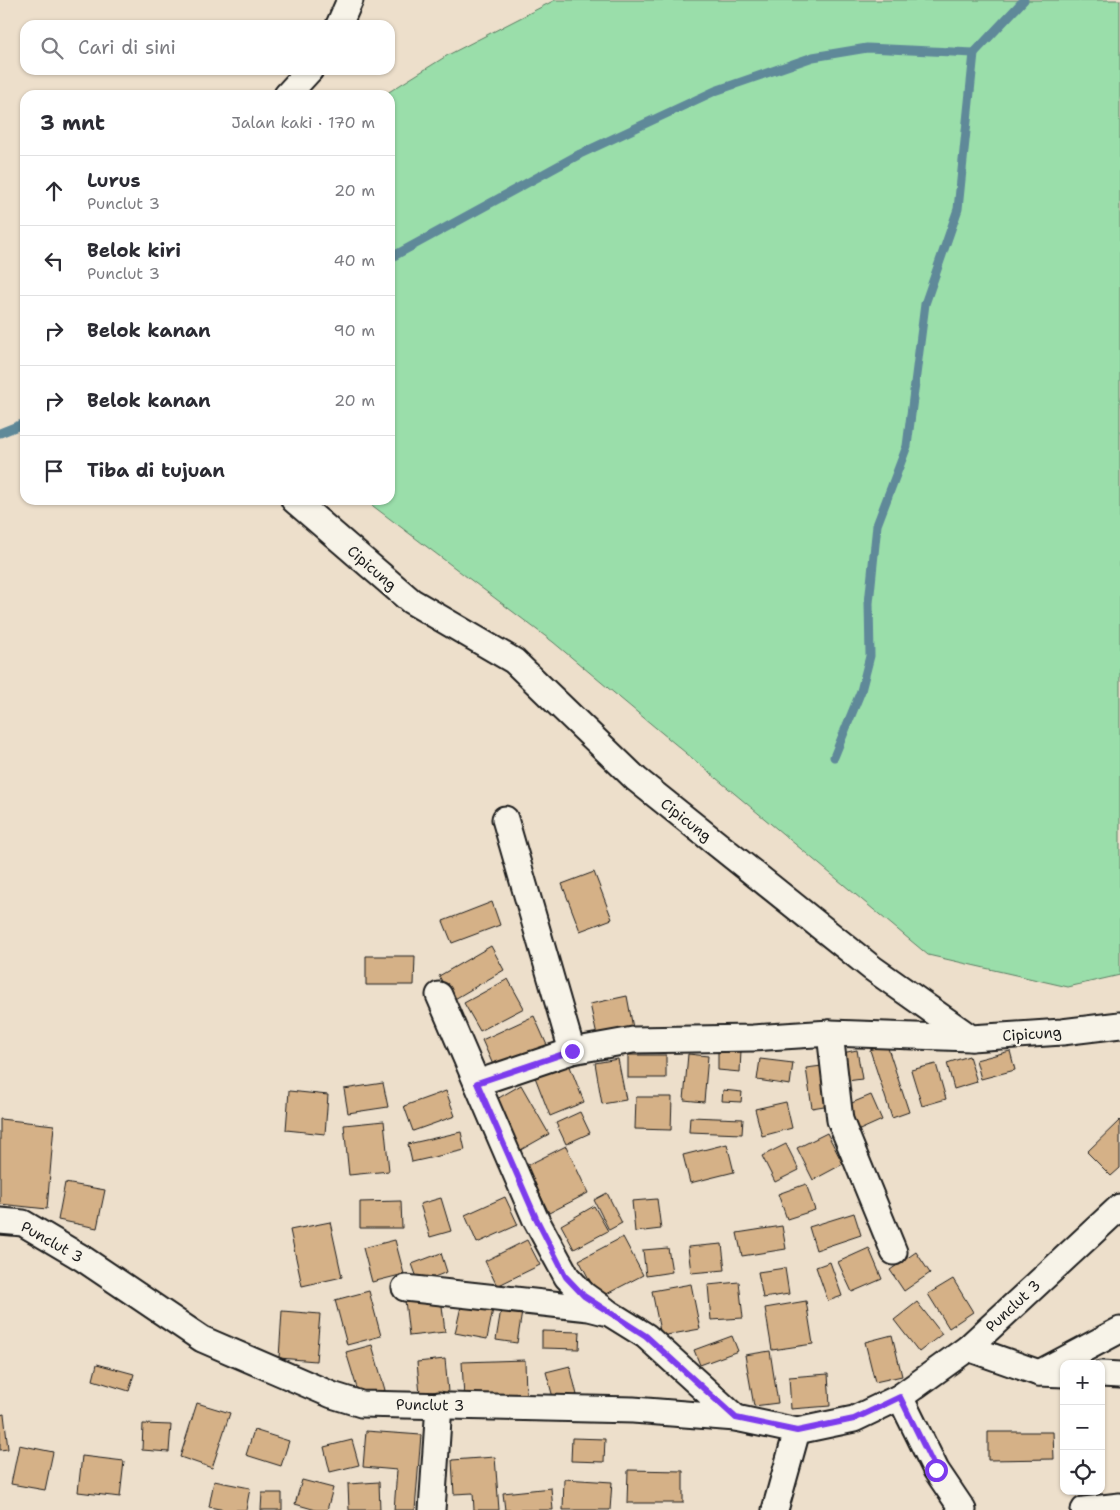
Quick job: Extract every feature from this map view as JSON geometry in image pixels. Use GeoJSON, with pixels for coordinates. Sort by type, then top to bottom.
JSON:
{"type":"FeatureCollection","features":[{"type":"Feature","properties":{"kind":"street"},"geometry":{"type":"LineString","coordinates":[[341,20],[350,0]]}},
{"type":"Feature","properties":{"kind":"street"},"geometry":{"type":"LineString","coordinates":[[292,90],[305,75]]}},
{"type":"Feature","properties":{"kind":"street","name":"Cipicung"},"geometry":{"type":"LineString","coordinates":[[300,505],[411,601],[514,661],[636,780],[872,968],[971,1038],[1062,1032],[1120,1025]]}},
{"type":"Feature","properties":{"kind":"street"},"geometry":{"type":"LineString","coordinates":[[506,819],[572,1051]]}},
{"type":"Feature","properties":{"kind":"street"},"geometry":{"type":"LineString","coordinates":[[439,995],[536,1218],[566,1277],[584,1296],[646,1336],[736,1418]]}},
{"type":"Feature","properties":{"kind":"street"},"geometry":{"type":"LineString","coordinates":[[830,1032],[840,1120],[894,1252]]}},
{"type":"Feature","properties":{"kind":"street"},"geometry":{"type":"LineString","coordinates":[[477,1083],[572,1051],[633,1040],[753,1038],[830,1032],[971,1038]]}},
{"type":"Feature","properties":{"kind":"street","name":"Punclut 3"},"geometry":{"type":"LineString","coordinates":[[0,1221],[23,1222],[82,1258],[202,1338],[332,1395],[361,1404],[633,1410],[736,1418],[797,1431],[854,1419],[900,1397],[968,1348],[1120,1207]]}},
{"type":"Feature","properties":{"kind":"street"},"geometry":{"type":"LineString","coordinates":[[405,1288],[589,1308],[609,1313]]}},
{"type":"Feature","properties":{"kind":"street"},"geometry":{"type":"LineString","coordinates":[[1039,1373],[1120,1330]]}},
{"type":"Feature","properties":{"kind":"street"},"geometry":{"type":"LineString","coordinates":[[968,1348],[1039,1373],[1060,1374]]}},
{"type":"Feature","properties":{"kind":"street"},"geometry":{"type":"LineString","coordinates":[[1105,1374],[1120,1375]]}},
{"type":"Feature","properties":{"kind":"street"},"geometry":{"type":"LineString","coordinates":[[900,1397],[936,1470],[963,1510]]}},
{"type":"Feature","properties":{"kind":"street"},"geometry":{"type":"LineString","coordinates":[[432,1510],[439,1405]]}},
{"type":"Feature","properties":{"kind":"street"},"geometry":{"type":"LineString","coordinates":[[775,1510],[797,1431]]}},
{"type":"Feature","properties":{"kind":"street"},"geometry":{"type":"LineString","coordinates":[[1084,1510],[1120,1506]]}},
{"type":"Feature","properties":{"kind":"green space"},"geometry":{"type":"Polygon","coordinates":[[[555,0],[1120,0],[1120,975],[1068,987],[928,955],[553,642],[372,505],[395,505],[395,90],[392,90],[448,55],[555,0]]]}},
{"type":"Feature","properties":{"kind":"building"},"geometry":{"type":"Polygon","coordinates":[[[594,872],[612,919],[580,931],[562,884],[594,872]]]}},
{"type":"Feature","properties":{"kind":"building"},"geometry":{"type":"Polygon","coordinates":[[[492,902],[500,925],[452,943],[443,921],[492,902]]]}},
{"type":"Feature","properties":{"kind":"building"},"geometry":{"type":"Polygon","coordinates":[[[491,946],[504,970],[453,1000],[439,976],[491,946]]]}},
{"type":"Feature","properties":{"kind":"building"},"geometry":{"type":"Polygon","coordinates":[[[366,956],[415,956],[414,985],[366,985],[366,956]]]}},
{"type":"Feature","properties":{"kind":"building"},"geometry":{"type":"Polygon","coordinates":[[[508,979],[524,1008],[480,1031],[464,1003],[508,979]]]}},
{"type":"Feature","properties":{"kind":"building"},"geometry":{"type":"Polygon","coordinates":[[[627,996],[633,1028],[597,1036],[590,1004],[627,996]]]}},
{"type":"Feature","properties":{"kind":"building"},"geometry":{"type":"Polygon","coordinates":[[[534,1016],[550,1052],[498,1076],[482,1040],[534,1016]]]}},
{"type":"Feature","properties":{"kind":"building"},"geometry":{"type":"Polygon","coordinates":[[[887,1045],[909,1112],[892,1118],[870,1050],[887,1045]]]}},
{"type":"Feature","properties":{"kind":"building"},"geometry":{"type":"Polygon","coordinates":[[[718,1049],[741,1050],[740,1072],[718,1070],[718,1049]]]}},
{"type":"Feature","properties":{"kind":"building"},"geometry":{"type":"Polygon","coordinates":[[[857,1050],[862,1079],[847,1081],[842,1053],[857,1050]]]}},
{"type":"Feature","properties":{"kind":"building"},"geometry":{"type":"Polygon","coordinates":[[[1010,1051],[1015,1070],[981,1079],[976,1060],[1010,1051]]]}},
{"type":"Feature","properties":{"kind":"building"},"geometry":{"type":"Polygon","coordinates":[[[688,1054],[708,1056],[704,1102],[684,1100],[688,1054]]]}},
{"type":"Feature","properties":{"kind":"building"},"geometry":{"type":"Polygon","coordinates":[[[628,1055],[666,1055],[666,1078],[628,1078],[628,1055]]]}},
{"type":"Feature","properties":{"kind":"building"},"geometry":{"type":"Polygon","coordinates":[[[969,1056],[977,1082],[954,1089],[947,1063],[969,1056]]]}},
{"type":"Feature","properties":{"kind":"building"},"geometry":{"type":"Polygon","coordinates":[[[618,1059],[626,1100],[602,1104],[595,1063],[618,1059]]]}},
{"type":"Feature","properties":{"kind":"building"},"geometry":{"type":"Polygon","coordinates":[[[760,1059],[793,1063],[790,1085],[757,1080],[760,1059]]]}},
{"type":"Feature","properties":{"kind":"building"},"geometry":{"type":"Polygon","coordinates":[[[569,1064],[584,1102],[550,1116],[535,1077],[569,1064]]]}},
{"type":"Feature","properties":{"kind":"building"},"geometry":{"type":"Polygon","coordinates":[[[936,1064],[946,1099],[922,1106],[911,1070],[936,1064]]]}},
{"type":"Feature","properties":{"kind":"building"},"geometry":{"type":"Polygon","coordinates":[[[830,1065],[836,1104],[812,1108],[806,1068],[830,1065]]]}},
{"type":"Feature","properties":{"kind":"building"},"geometry":{"type":"Polygon","coordinates":[[[383,1083],[388,1107],[348,1113],[344,1089],[383,1083]]]}},
{"type":"Feature","properties":{"kind":"building"},"geometry":{"type":"Polygon","coordinates":[[[521,1085],[549,1134],[517,1152],[490,1103],[521,1085]]]}},
{"type":"Feature","properties":{"kind":"building"},"geometry":{"type":"Polygon","coordinates":[[[723,1090],[742,1092],[741,1102],[722,1101],[723,1090]]]}},
{"type":"Feature","properties":{"kind":"building"},"geometry":{"type":"Polygon","coordinates":[[[289,1091],[328,1095],[325,1134],[286,1130],[289,1091]]]}},
{"type":"Feature","properties":{"kind":"building"},"geometry":{"type":"Polygon","coordinates":[[[446,1091],[455,1116],[413,1131],[404,1106],[446,1091]]]}},
{"type":"Feature","properties":{"kind":"building"},"geometry":{"type":"Polygon","coordinates":[[[871,1095],[882,1120],[853,1133],[842,1107],[871,1095]]]}},
{"type":"Feature","properties":{"kind":"building"},"geometry":{"type":"Polygon","coordinates":[[[636,1097],[672,1097],[671,1130],[635,1129],[636,1097]]]}},
{"type":"Feature","properties":{"kind":"building"},"geometry":{"type":"Polygon","coordinates":[[[786,1102],[792,1128],[762,1136],[755,1109],[786,1102]]]}},
{"type":"Feature","properties":{"kind":"building"},"geometry":{"type":"Polygon","coordinates":[[[580,1112],[590,1133],[566,1144],[556,1123],[580,1112]]]}},
{"type":"Feature","properties":{"kind":"building"},"geometry":{"type":"Polygon","coordinates":[[[690,1117],[743,1119],[742,1134],[689,1132],[690,1117]]]}},
{"type":"Feature","properties":{"kind":"building"},"geometry":{"type":"Polygon","coordinates":[[[0,1119],[54,1125],[47,1209],[0,1204],[0,1119]]]}},
{"type":"Feature","properties":{"kind":"building"},"geometry":{"type":"Polygon","coordinates":[[[1120,1120],[1120,1168],[1111,1176],[1087,1152],[1120,1120]]]}},
{"type":"Feature","properties":{"kind":"building"},"geometry":{"type":"Polygon","coordinates":[[[384,1121],[389,1171],[349,1175],[344,1125],[384,1121]]]}},
{"type":"Feature","properties":{"kind":"building"},"geometry":{"type":"Polygon","coordinates":[[[461,1132],[465,1150],[412,1162],[408,1144],[461,1132]]]}},
{"type":"Feature","properties":{"kind":"building"},"geometry":{"type":"Polygon","coordinates":[[[827,1133],[843,1164],[813,1180],[797,1148],[827,1133]]]}},
{"type":"Feature","properties":{"kind":"building"},"geometry":{"type":"Polygon","coordinates":[[[727,1144],[734,1172],[690,1183],[683,1155],[727,1144]]]}},
{"type":"Feature","properties":{"kind":"building"},"geometry":{"type":"Polygon","coordinates":[[[786,1144],[799,1170],[775,1182],[762,1156],[786,1144]]]}},
{"type":"Feature","properties":{"kind":"building"},"geometry":{"type":"Polygon","coordinates":[[[566,1146],[588,1193],[549,1213],[526,1166],[566,1146]]]}},
{"type":"Feature","properties":{"kind":"building"},"geometry":{"type":"Polygon","coordinates":[[[65,1183],[105,1190],[97,1228],[58,1220],[65,1183]]]}},
{"type":"Feature","properties":{"kind":"building"},"geometry":{"type":"Polygon","coordinates":[[[806,1184],[815,1210],[787,1219],[778,1194],[806,1184]]]}},
{"type":"Feature","properties":{"kind":"building"},"geometry":{"type":"Polygon","coordinates":[[[607,1193],[622,1223],[609,1230],[594,1200],[607,1193]]]}},
{"type":"Feature","properties":{"kind":"building"},"geometry":{"type":"Polygon","coordinates":[[[505,1197],[518,1225],[477,1243],[465,1215],[505,1197]]]}},
{"type":"Feature","properties":{"kind":"building"},"geometry":{"type":"Polygon","coordinates":[[[441,1198],[451,1231],[430,1237],[420,1204],[441,1198]]]}},
{"type":"Feature","properties":{"kind":"building"},"geometry":{"type":"Polygon","coordinates":[[[657,1199],[661,1229],[635,1232],[632,1201],[657,1199]]]}},
{"type":"Feature","properties":{"kind":"building"},"geometry":{"type":"Polygon","coordinates":[[[401,1201],[402,1228],[360,1228],[360,1202],[401,1201]]]}},
{"type":"Feature","properties":{"kind":"building"},"geometry":{"type":"Polygon","coordinates":[[[594,1206],[608,1231],[574,1249],[561,1225],[594,1206]]]}},
{"type":"Feature","properties":{"kind":"building"},"geometry":{"type":"Polygon","coordinates":[[[854,1213],[861,1235],[816,1250],[809,1227],[854,1213]]]}},
{"type":"Feature","properties":{"kind":"building"},"geometry":{"type":"Polygon","coordinates":[[[330,1222],[342,1277],[302,1286],[290,1230],[330,1222]]]}},
{"type":"Feature","properties":{"kind":"building"},"geometry":{"type":"Polygon","coordinates":[[[782,1226],[786,1249],[742,1256],[737,1233],[782,1226]]]}},
{"type":"Feature","properties":{"kind":"building"},"geometry":{"type":"Polygon","coordinates":[[[623,1237],[643,1275],[599,1298],[579,1260],[623,1237]]]}},
{"type":"Feature","properties":{"kind":"building"},"geometry":{"type":"Polygon","coordinates":[[[395,1240],[404,1274],[372,1282],[363,1248],[395,1240]]]}},
{"type":"Feature","properties":{"kind":"building"},"geometry":{"type":"Polygon","coordinates":[[[527,1240],[540,1265],[497,1286],[485,1261],[527,1240]]]}},
{"type":"Feature","properties":{"kind":"building"},"geometry":{"type":"Polygon","coordinates":[[[722,1244],[725,1270],[691,1273],[688,1247],[722,1244]]]}},
{"type":"Feature","properties":{"kind":"building"},"geometry":{"type":"Polygon","coordinates":[[[668,1248],[672,1272],[646,1276],[643,1250],[668,1248]]]}},
{"type":"Feature","properties":{"kind":"building"},"geometry":{"type":"Polygon","coordinates":[[[869,1248],[882,1279],[852,1292],[838,1262],[869,1248]]]}},
{"type":"Feature","properties":{"kind":"building"},"geometry":{"type":"Polygon","coordinates":[[[916,1252],[930,1273],[904,1291],[890,1270],[916,1252]]]}},
{"type":"Feature","properties":{"kind":"building"},"geometry":{"type":"Polygon","coordinates":[[[441,1253],[447,1272],[419,1283],[412,1264],[441,1253]]]}},
{"type":"Feature","properties":{"kind":"building"},"geometry":{"type":"Polygon","coordinates":[[[830,1262],[842,1296],[828,1301],[816,1267],[830,1262]]]}},
{"type":"Feature","properties":{"kind":"building"},"geometry":{"type":"Polygon","coordinates":[[[785,1268],[789,1294],[763,1298],[758,1272],[785,1268]]]}},
{"type":"Feature","properties":{"kind":"building"},"geometry":{"type":"Polygon","coordinates":[[[953,1279],[973,1312],[949,1328],[928,1294],[953,1279]]]}},
{"type":"Feature","properties":{"kind":"building"},"geometry":{"type":"Polygon","coordinates":[[[739,1282],[743,1318],[711,1320],[708,1285],[739,1282]]]}},
{"type":"Feature","properties":{"kind":"building"},"geometry":{"type":"Polygon","coordinates":[[[691,1284],[700,1329],[661,1336],[652,1291],[691,1284]]]}},
{"type":"Feature","properties":{"kind":"building"},"geometry":{"type":"Polygon","coordinates":[[[369,1291],[381,1336],[347,1345],[335,1300],[369,1291]]]}},
{"type":"Feature","properties":{"kind":"building"},"geometry":{"type":"Polygon","coordinates":[[[441,1297],[445,1332],[409,1336],[405,1300],[441,1297]]]}},
{"type":"Feature","properties":{"kind":"building"},"geometry":{"type":"Polygon","coordinates":[[[806,1301],[813,1344],[772,1350],[765,1308],[806,1301]]]}},
{"type":"Feature","properties":{"kind":"building"},"geometry":{"type":"Polygon","coordinates":[[[462,1302],[493,1309],[487,1339],[455,1333],[462,1302]]]}},
{"type":"Feature","properties":{"kind":"building"},"geometry":{"type":"Polygon","coordinates":[[[917,1302],[942,1334],[919,1352],[894,1320],[917,1302]]]}},
{"type":"Feature","properties":{"kind":"building"},"geometry":{"type":"Polygon","coordinates":[[[501,1309],[522,1312],[517,1343],[496,1340],[501,1309]]]}},
{"type":"Feature","properties":{"kind":"building"},"geometry":{"type":"Polygon","coordinates":[[[282,1311],[320,1314],[316,1361],[279,1358],[282,1311]]]}},
{"type":"Feature","properties":{"kind":"building"},"geometry":{"type":"Polygon","coordinates":[[[542,1331],[580,1332],[579,1349],[542,1348],[542,1331]]]}},
{"type":"Feature","properties":{"kind":"building"},"geometry":{"type":"Polygon","coordinates":[[[892,1335],[902,1376],[875,1382],[865,1342],[892,1335]]]}},
{"type":"Feature","properties":{"kind":"building"},"geometry":{"type":"Polygon","coordinates":[[[732,1336],[738,1351],[700,1365],[694,1350],[732,1336]]]}},
{"type":"Feature","properties":{"kind":"building"},"geometry":{"type":"Polygon","coordinates":[[[372,1345],[385,1390],[360,1398],[346,1352],[372,1345]]]}},
{"type":"Feature","properties":{"kind":"building"},"geometry":{"type":"Polygon","coordinates":[[[770,1351],[778,1403],[754,1406],[745,1355],[770,1351]]]}},
{"type":"Feature","properties":{"kind":"building"},"geometry":{"type":"Polygon","coordinates":[[[445,1359],[448,1392],[420,1395],[417,1362],[445,1359]]]}},
{"type":"Feature","properties":{"kind":"building"},"geometry":{"type":"Polygon","coordinates":[[[525,1360],[526,1396],[464,1398],[462,1362],[525,1360]]]}},
{"type":"Feature","properties":{"kind":"building"},"geometry":{"type":"Polygon","coordinates":[[[97,1364],[134,1374],[129,1391],[93,1380],[97,1364]]]}},
{"type":"Feature","properties":{"kind":"building"},"geometry":{"type":"Polygon","coordinates":[[[570,1366],[577,1395],[554,1401],[546,1372],[570,1366]]]}},
{"type":"Feature","properties":{"kind":"building"},"geometry":{"type":"Polygon","coordinates":[[[828,1374],[830,1406],[791,1409],[789,1377],[828,1374]]]}},
{"type":"Feature","properties":{"kind":"building"},"geometry":{"type":"Polygon","coordinates":[[[197,1403],[230,1413],[212,1468],[180,1457],[197,1403]]]}},
{"type":"Feature","properties":{"kind":"building"},"geometry":{"type":"Polygon","coordinates":[[[4,1414],[8,1449],[0,1450],[0,1415],[4,1414]]]}},
{"type":"Feature","properties":{"kind":"building"},"geometry":{"type":"Polygon","coordinates":[[[143,1424],[171,1425],[169,1452],[142,1450],[143,1424]]]}},
{"type":"Feature","properties":{"kind":"building"},"geometry":{"type":"Polygon","coordinates":[[[254,1430],[289,1441],[281,1466],[246,1455],[254,1430]]]}},
{"type":"Feature","properties":{"kind":"building"},"geometry":{"type":"Polygon","coordinates":[[[366,1431],[421,1435],[415,1510],[394,1510],[397,1470],[363,1467],[366,1431]]]}},
{"type":"Feature","properties":{"kind":"building"},"geometry":{"type":"Polygon","coordinates":[[[988,1432],[1053,1432],[1054,1459],[988,1460],[988,1432]]]}},
{"type":"Feature","properties":{"kind":"building"},"geometry":{"type":"Polygon","coordinates":[[[572,1438],[605,1439],[604,1462],[571,1461],[572,1438]]]}},
{"type":"Feature","properties":{"kind":"building"},"geometry":{"type":"Polygon","coordinates":[[[352,1440],[359,1465],[330,1472],[324,1447],[352,1440]]]}},
{"type":"Feature","properties":{"kind":"building"},"geometry":{"type":"Polygon","coordinates":[[[19,1445],[53,1452],[45,1490],[11,1484],[19,1445]]]}},
{"type":"Feature","properties":{"kind":"building"},"geometry":{"type":"Polygon","coordinates":[[[82,1456],[124,1461],[120,1497],[78,1492],[82,1456]]]}},
{"type":"Feature","properties":{"kind":"building"},"geometry":{"type":"Polygon","coordinates":[[[495,1457],[499,1510],[474,1510],[473,1493],[454,1494],[452,1460],[495,1457]]]}},
{"type":"Feature","properties":{"kind":"building"},"geometry":{"type":"Polygon","coordinates":[[[628,1470],[683,1471],[683,1503],[627,1503],[628,1470]]]}},
{"type":"Feature","properties":{"kind":"building"},"geometry":{"type":"Polygon","coordinates":[[[564,1479],[612,1482],[610,1510],[563,1510],[564,1479]]]}},
{"type":"Feature","properties":{"kind":"building"},"geometry":{"type":"Polygon","coordinates":[[[302,1480],[333,1488],[327,1510],[316,1510],[295,1504],[302,1480]]]}},
{"type":"Feature","properties":{"kind":"building"},"geometry":{"type":"Polygon","coordinates":[[[214,1481],[250,1488],[246,1510],[225,1510],[209,1507],[214,1481]]]}},
{"type":"Feature","properties":{"kind":"building"},"geometry":{"type":"Polygon","coordinates":[[[379,1482],[380,1510],[349,1510],[348,1484],[379,1482]]]}},
{"type":"Feature","properties":{"kind":"building"},"geometry":{"type":"Polygon","coordinates":[[[551,1488],[553,1510],[505,1510],[503,1493],[551,1488]]]}},
{"type":"Feature","properties":{"kind":"building"},"geometry":{"type":"Polygon","coordinates":[[[262,1493],[282,1493],[282,1510],[261,1510],[262,1493]]]}},
{"type":"Feature","properties":{"kind":"waterway"},"geometry":{"type":"LineString","coordinates":[[395,255],[580,154],[715,91],[813,57],[867,48],[974,53],[1024,0]]}},
{"type":"Feature","properties":{"kind":"waterway"},"geometry":{"type":"LineString","coordinates":[[834,757],[861,691],[870,656],[869,603],[877,525],[907,446],[925,304],[958,209],[974,53]]}},
{"type":"Feature","properties":{"kind":"waterway"},"geometry":{"type":"LineString","coordinates":[[0,433],[20,425]]}},
{"type":"Feature","properties":{"kind":"route"},"geometry":{"type":"LineString","coordinates":[[572,1051],[477,1083],[536,1218],[566,1277],[584,1296],[646,1336],[736,1418],[797,1431],[854,1419],[900,1397],[936,1470]]}}]}
